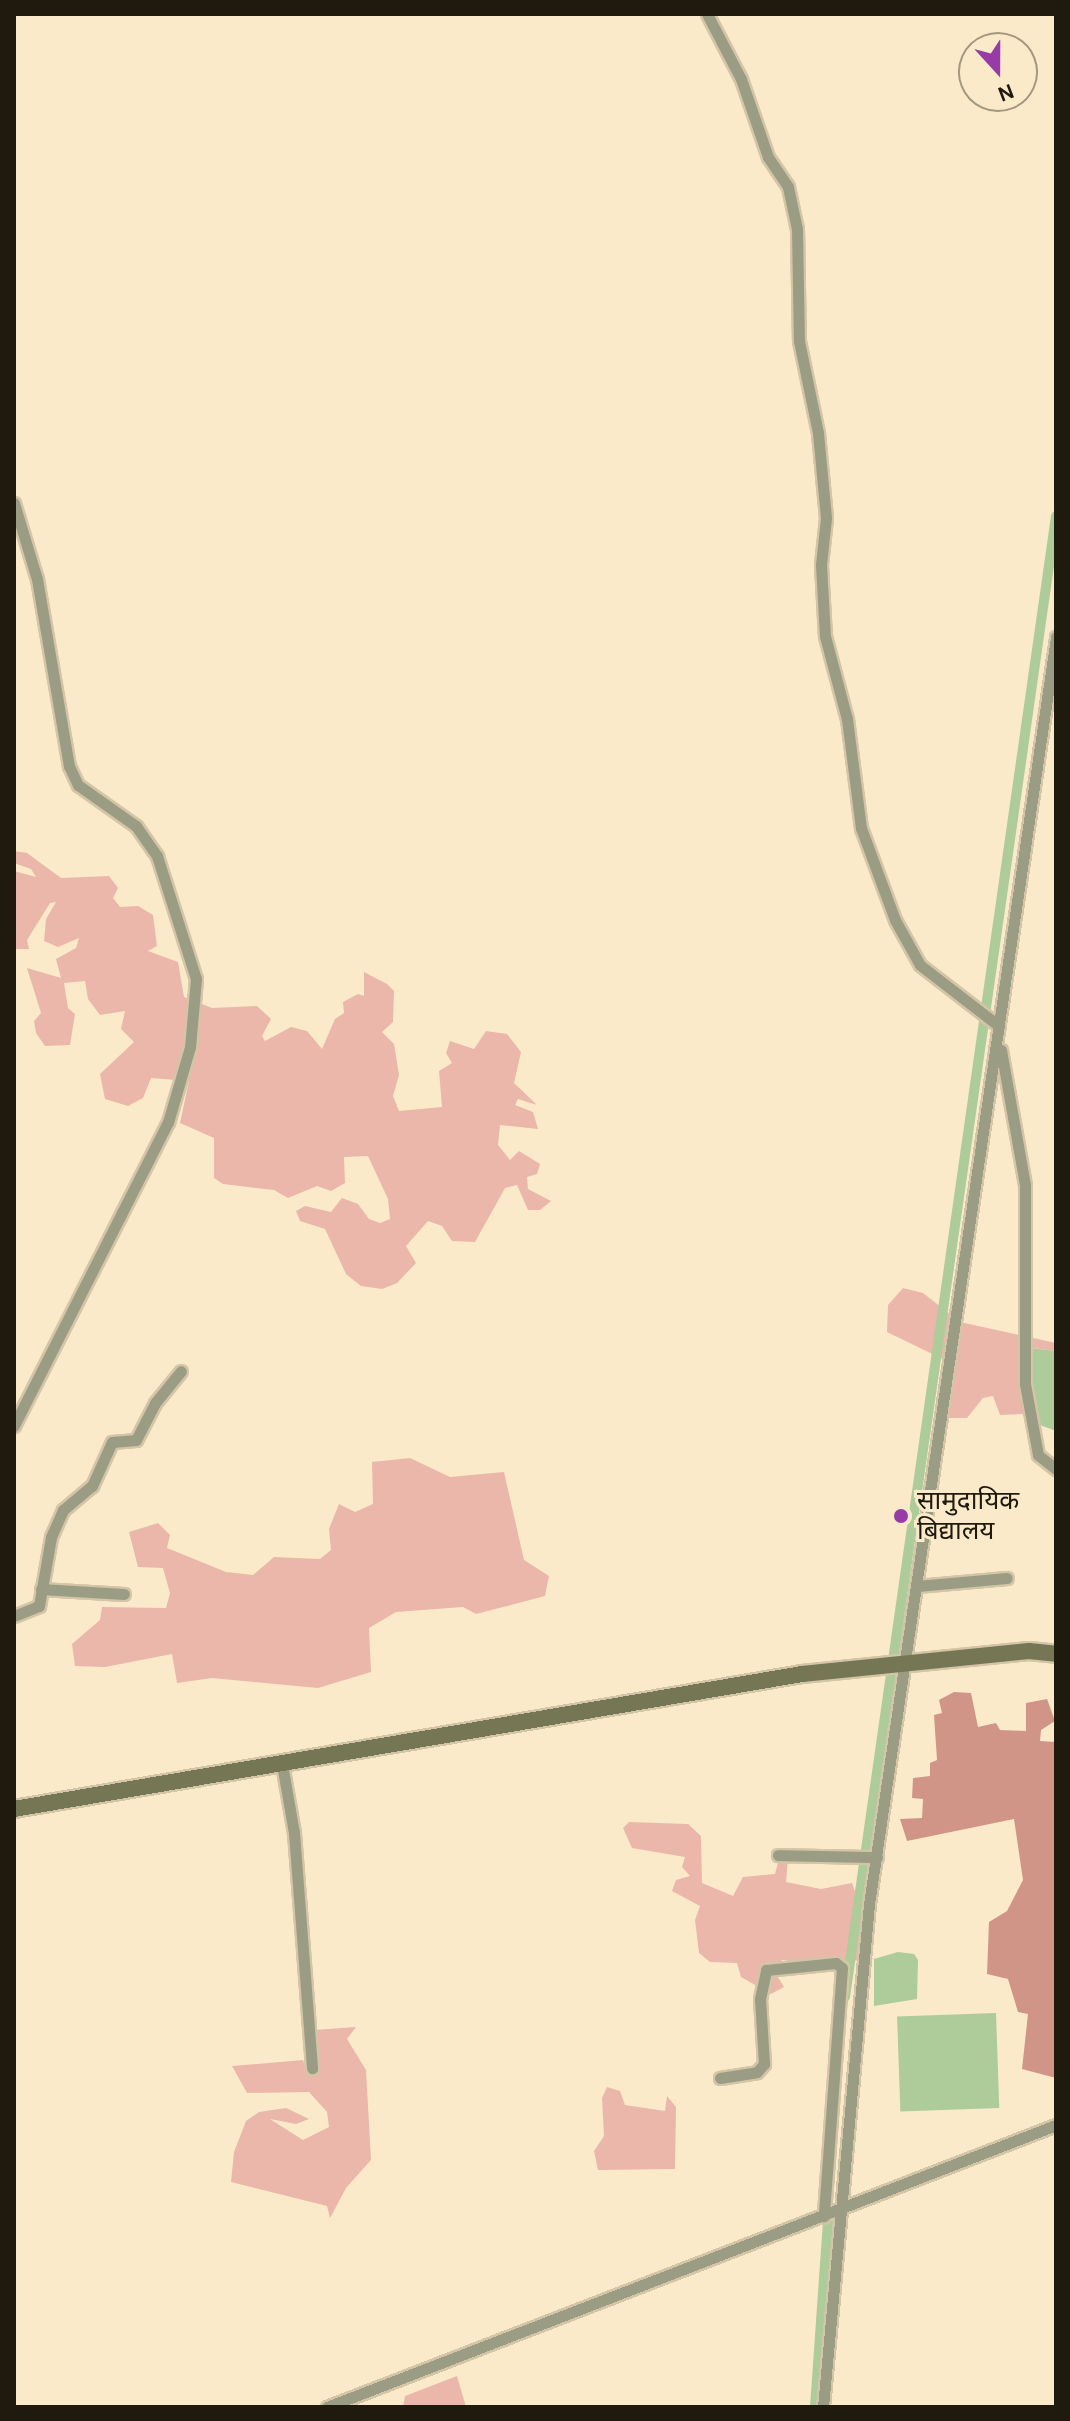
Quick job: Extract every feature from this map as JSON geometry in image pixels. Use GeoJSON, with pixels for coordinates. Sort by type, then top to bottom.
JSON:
{"type":"FeatureCollection","features":[{"type":"Feature","properties":{"kind":"main road"},"geometry":{"type":"LineString","coordinates":[[14,1809],[802,1674],[1029,1651],[1056,1654]]}},
{"type":"Feature","properties":{"kind":"street"},"geometry":{"type":"LineString","coordinates":[[707,14],[741,79],[768,157],[788,187],[797,229],[799,341],[818,433],[826,518],[821,565],[825,636],[847,719],[861,828],[895,920],[920,965],[980,1017],[995,1025]]}},
{"type":"Feature","properties":{"kind":"street"},"geometry":{"type":"LineString","coordinates":[[14,503],[37,579],[69,766],[78,785],[136,826],[157,856],[196,979],[190,1047],[168,1122],[14,1426]]}},
{"type":"Feature","properties":{"kind":"street"},"geometry":{"type":"LineString","coordinates":[[1056,637],[995,1025],[1025,1185],[1025,1384],[1038,1455],[1056,1469]]}},
{"type":"Feature","properties":{"kind":"street"},"geometry":{"type":"LineString","coordinates":[[823,2407],[842,2205],[866,1857],[896,1666],[917,1586],[1000,1040]]}},
{"type":"Feature","properties":{"kind":"street"},"geometry":{"type":"LineString","coordinates":[[14,1616],[35,1611],[51,1537],[63,1510],[92,1486],[112,1442],[136,1440],[155,1403],[181,1371]]}},
{"type":"Feature","properties":{"kind":"street"},"geometry":{"type":"LineString","coordinates":[[917,1586],[1007,1578]]}},
{"type":"Feature","properties":{"kind":"street"},"geometry":{"type":"LineString","coordinates":[[41,1589],[124,1594]]}},
{"type":"Feature","properties":{"kind":"street"},"geometry":{"type":"LineString","coordinates":[[282,1764],[294,1833],[312,2068]]}},
{"type":"Feature","properties":{"kind":"street"},"geometry":{"type":"LineString","coordinates":[[778,1855],[866,1857]]}},
{"type":"Feature","properties":{"kind":"street"},"geometry":{"type":"LineString","coordinates":[[720,2078],[757,2072],[764,2064],[760,1999],[766,1970],[836,1963],[842,1968],[824,2216]]}},
{"type":"Feature","properties":{"kind":"street"},"geometry":{"type":"LineString","coordinates":[[327,2407],[492,2339],[824,2216],[842,2205],[1056,2125]]}},
{"type":"Feature","properties":{"kind":"shaded area"},"geometry":{"type":"Polygon","coordinates":[[[14,851],[27,853],[61,878],[109,876],[118,888],[113,898],[120,907],[138,906],[153,915],[157,946],[148,951],[178,962],[184,997],[212,1008],[257,1006],[271,1019],[262,1036],[265,1041],[291,1027],[307,1031],[322,1049],[335,1019],[344,1013],[343,1002],[358,994],[364,996],[364,972],[387,984],[394,991],[393,1022],[382,1032],[394,1044],[399,1075],[393,1096],[399,1111],[442,1107],[439,1071],[452,1063],[446,1053],[450,1041],[474,1049],[486,1031],[507,1034],[521,1052],[514,1083],[537,1105],[518,1099],[515,1105],[533,1112],[538,1129],[500,1125],[498,1145],[510,1160],[519,1151],[540,1164],[537,1174],[527,1177],[528,1189],[551,1201],[540,1210],[528,1210],[517,1185],[505,1188],[475,1242],[452,1241],[442,1226],[428,1221],[406,1246],[416,1263],[397,1283],[382,1289],[361,1286],[346,1274],[325,1229],[300,1221],[296,1211],[305,1206],[331,1212],[342,1198],[358,1204],[369,1219],[380,1223],[390,1219],[388,1199],[368,1156],[344,1157],[345,1183],[331,1191],[317,1186],[288,1198],[274,1190],[223,1184],[214,1178],[214,1138],[180,1123],[189,1081],[151,1078],[143,1098],[128,1106],[105,1099],[100,1074],[134,1042],[121,1029],[125,1011],[100,1015],[88,999],[85,981],[64,983],[68,1008],[75,1014],[70,1045],[45,1046],[36,1033],[34,1021],[41,1013],[27,968],[61,978],[56,959],[76,948],[79,938],[58,947],[44,941],[46,919],[56,902],[50,903],[27,940],[29,949],[14,949],[14,871],[36,877],[31,869],[14,863],[14,851]]]}},
{"type":"Feature","properties":{"kind":"shaded area"},"geometry":{"type":"Polygon","coordinates":[[[903,1288],[923,1293],[960,1322],[1056,1343],[1056,1351],[1032,1348],[1029,1378],[1040,1425],[1022,1414],[1000,1415],[993,1396],[983,1398],[967,1418],[944,1418],[955,1365],[887,1332],[888,1305],[903,1288]]]}},
{"type":"Feature","properties":{"kind":"shaded area"},"geometry":{"type":"Polygon","coordinates":[[[1031,1348],[1056,1351],[1056,1431],[1040,1425],[1029,1378],[1031,1348]]]}},
{"type":"Feature","properties":{"kind":"shaded area"},"geometry":{"type":"Polygon","coordinates":[[[410,1458],[450,1477],[504,1472],[524,1560],[549,1576],[545,1596],[476,1614],[463,1607],[396,1612],[369,1628],[371,1672],[318,1688],[212,1678],[177,1683],[172,1654],[105,1667],[75,1666],[72,1644],[100,1620],[102,1607],[166,1608],[170,1593],[163,1568],[138,1567],[129,1532],[158,1523],[170,1535],[167,1548],[226,1572],[253,1575],[274,1557],[320,1559],[331,1550],[329,1529],[339,1504],[355,1512],[373,1504],[372,1462],[410,1458]]]}},
{"type":"Feature","properties":{"kind":"shaded area"},"geometry":{"type":"Polygon","coordinates":[[[954,1692],[971,1693],[978,1727],[996,1723],[1000,1730],[1026,1731],[1026,1703],[1047,1699],[1055,1721],[1041,1730],[1040,1741],[1056,1742],[1056,2078],[1022,2069],[1028,2014],[1018,2012],[1008,1979],[987,1974],[989,1922],[1007,1911],[1023,1880],[1014,1819],[907,1841],[900,1819],[922,1818],[923,1799],[912,1798],[913,1778],[930,1776],[930,1763],[937,1760],[934,1715],[942,1713],[939,1700],[954,1692]]]}},
{"type":"Feature","properties":{"kind":"shaded area"},"geometry":{"type":"Polygon","coordinates":[[[629,1822],[688,1824],[701,1836],[702,1883],[733,1896],[743,1877],[775,1874],[779,1859],[788,1859],[786,1882],[821,1889],[852,1883],[862,1910],[866,1956],[874,1959],[816,1964],[782,1960],[776,1974],[784,1987],[771,1994],[741,1977],[737,1963],[710,1962],[699,1953],[695,1920],[700,1906],[672,1891],[676,1880],[690,1876],[682,1867],[685,1857],[632,1848],[623,1828],[629,1822]]]}},
{"type":"Feature","properties":{"kind":"shaded area"},"geometry":{"type":"Polygon","coordinates":[[[898,1952],[914,1954],[918,1960],[917,1999],[874,2006],[874,1959],[898,1952]]]}},
{"type":"Feature","properties":{"kind":"shaded area"},"geometry":{"type":"Polygon","coordinates":[[[996,2013],[999,2108],[900,2111],[897,2016],[996,2013]]]}},
{"type":"Feature","properties":{"kind":"shaded area"},"geometry":{"type":"Polygon","coordinates":[[[356,2027],[347,2039],[366,2070],[371,2160],[346,2188],[330,2218],[327,2206],[231,2182],[234,2152],[246,2121],[259,2112],[286,2108],[309,2119],[296,2124],[270,2119],[303,2140],[329,2127],[327,2112],[309,2092],[247,2093],[232,2066],[303,2060],[306,2069],[314,2069],[314,2030],[356,2027]]]}},
{"type":"Feature","properties":{"kind":"shaded area"},"geometry":{"type":"Polygon","coordinates":[[[607,2087],[620,2091],[625,2105],[665,2111],[667,2096],[676,2107],[675,2169],[598,2170],[594,2151],[604,2136],[602,2098],[607,2087]]]}},
{"type":"Feature","properties":{"kind":"shaded area"},"geometry":{"type":"Polygon","coordinates":[[[457,2376],[466,2407],[403,2407],[405,2396],[457,2376]]]}},
{"type":"Feature","properties":{"kind":"waterway"},"geometry":{"type":"LineString","coordinates":[[845,1997],[1056,516]]}},
{"type":"Feature","properties":{"kind":"waterway"},"geometry":{"type":"LineString","coordinates":[[815,2407],[828,2221]]}},
{"type":"Feature","properties":{"kind":"place","name":"सामुदायिक बिद्यालय"},"geometry":{"type":"Point","coordinates":[901,1516]}}]}
